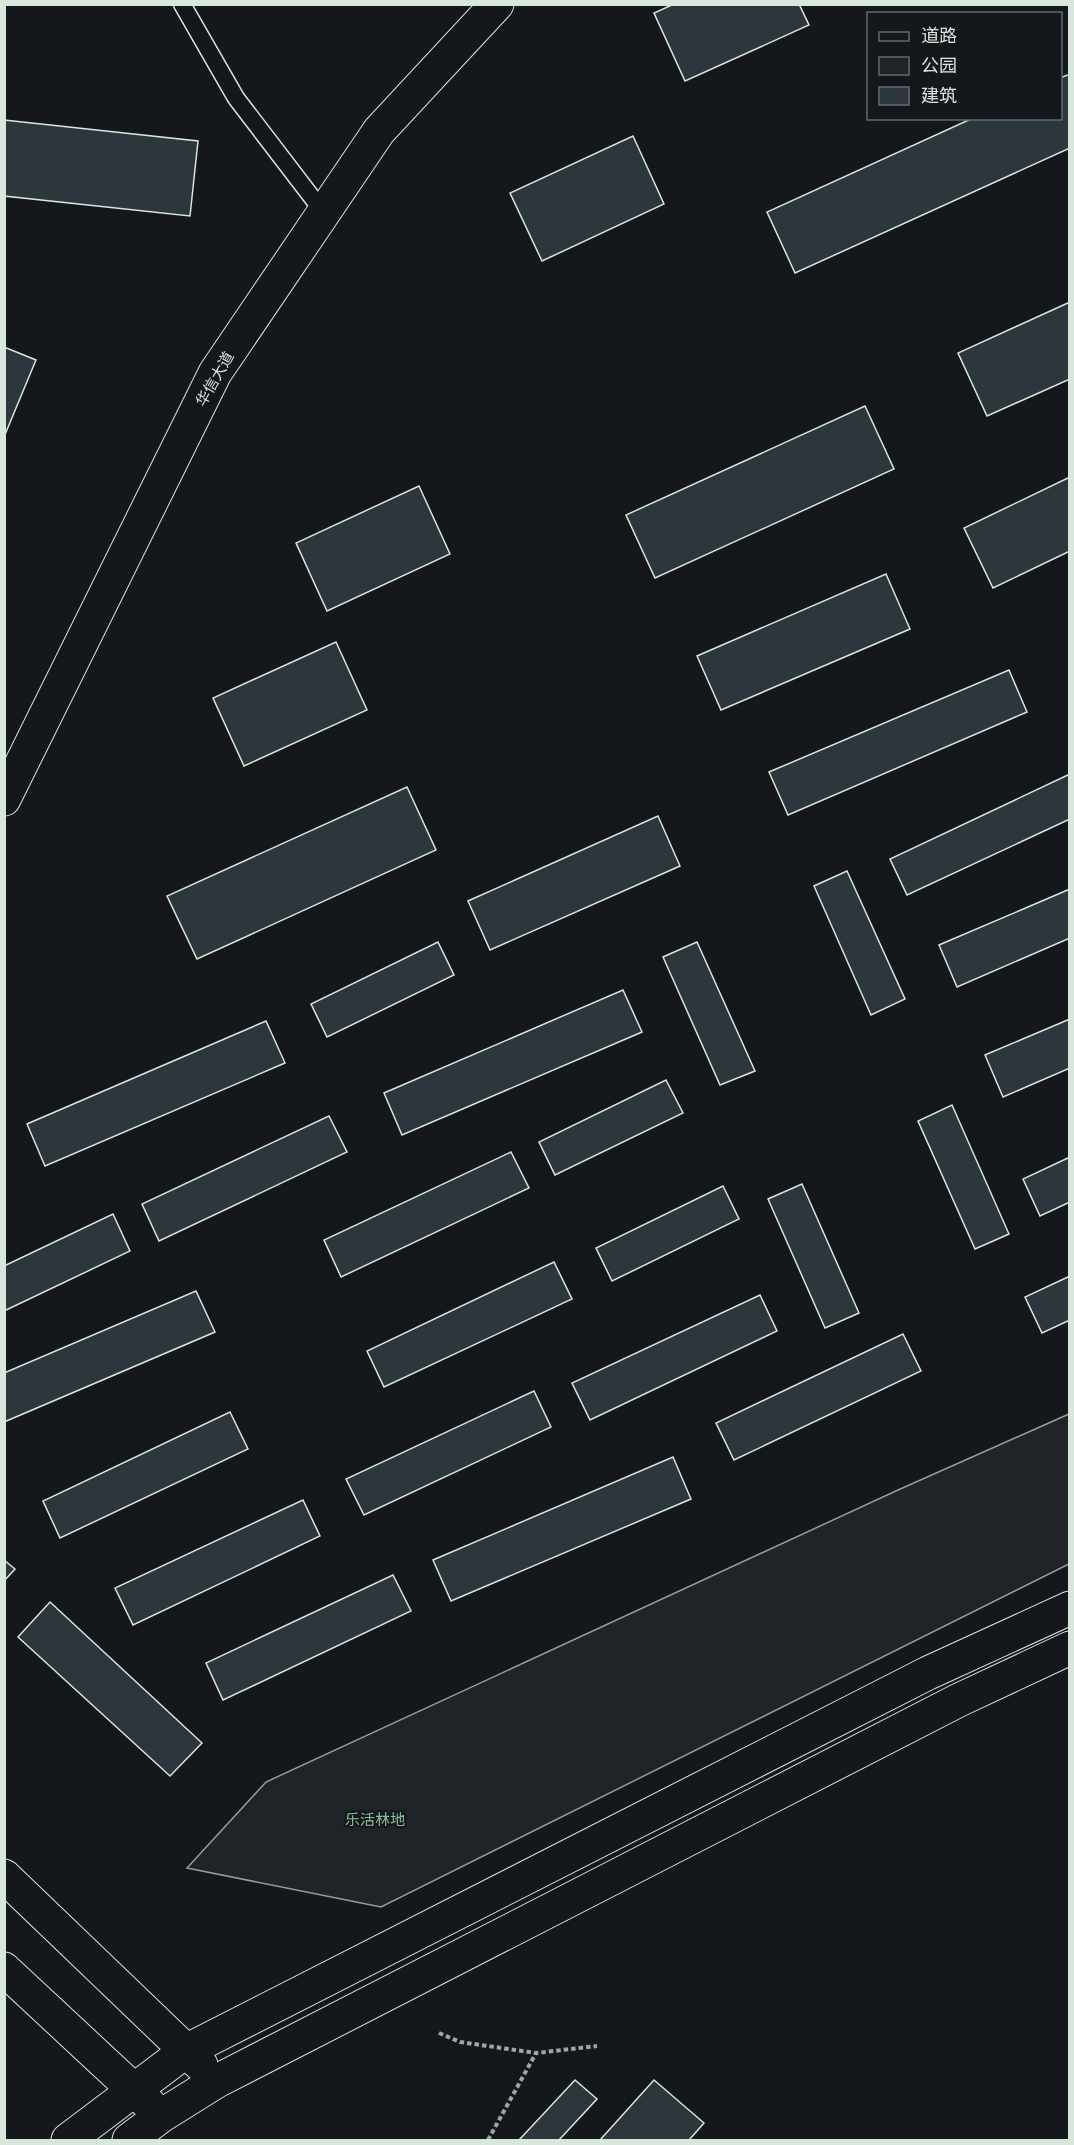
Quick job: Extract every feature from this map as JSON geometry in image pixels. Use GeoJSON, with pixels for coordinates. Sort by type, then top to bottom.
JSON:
{"type":"FeatureCollection","features":[{"type":"Feature","properties":{"kind":"street","name":"华信大道"},"geometry":{"type":"LineString","coordinates":[[4,799],[215,373],[379,132],[497,4]]}},
{"type":"Feature","properties":{"kind":"street"},"geometry":{"type":"LineString","coordinates":[[68,2140],[186,2051],[927,1673],[1070,1608]]}},
{"type":"Feature","properties":{"kind":"street"},"geometry":{"type":"LineString","coordinates":[[129,2140],[161,2116],[217,2081],[949,1705],[1070,1648]]}},
{"type":"Feature","properties":{"kind":"street"},"geometry":{"type":"LineString","coordinates":[[4,1876],[217,2081]]}},
{"type":"Feature","properties":{"kind":"street"},"geometry":{"type":"LineString","coordinates":[[4,1969],[161,2116]]}},
{"type":"Feature","properties":{"kind":"lane"},"geometry":{"type":"LineString","coordinates":[[182,4],[236,98],[324,213]]}},
{"type":"Feature","properties":{"kind":"path"},"geometry":{"type":"LineString","coordinates":[[439,2033],[460,2042],[536,2053],[597,2046]]}},
{"type":"Feature","properties":{"kind":"path"},"geometry":{"type":"LineString","coordinates":[[488,2140],[536,2053]]}},
{"type":"Feature","properties":{"kind":"green space","name":"乐活林地"},"geometry":{"type":"Polygon","coordinates":[[[1069,1414],[1069,1564],[381,1907],[187,1868],[266,1782],[898,1490],[1069,1414]]]}},
{"type":"Feature","properties":{"kind":"building"},"geometry":{"type":"Polygon","coordinates":[[[674,4],[799,4],[809,25],[685,81],[654,13],[674,4]]]}},
{"type":"Feature","properties":{"kind":"building"},"geometry":{"type":"Polygon","coordinates":[[[1070,74],[1070,148],[795,273],[767,212],[969,120],[1062,120],[1062,77],[1070,74]]]}},
{"type":"Feature","properties":{"kind":"building"},"geometry":{"type":"Polygon","coordinates":[[[4,120],[198,141],[190,216],[4,196],[4,120]]]}},
{"type":"Feature","properties":{"kind":"building"},"geometry":{"type":"Polygon","coordinates":[[[633,136],[664,204],[542,261],[510,193],[633,136]]]}},
{"type":"Feature","properties":{"kind":"building"},"geometry":{"type":"Polygon","coordinates":[[[1070,302],[1070,379],[987,416],[958,353],[1070,302]]]}},
{"type":"Feature","properties":{"kind":"building"},"geometry":{"type":"Polygon","coordinates":[[[4,347],[36,360],[4,437],[4,347]]]}},
{"type":"Feature","properties":{"kind":"building"},"geometry":{"type":"Polygon","coordinates":[[[865,406],[894,469],[655,578],[626,515],[865,406]]]}},
{"type":"Feature","properties":{"kind":"building"},"geometry":{"type":"Polygon","coordinates":[[[1070,477],[1070,551],[993,588],[964,528],[1070,477]]]}},
{"type":"Feature","properties":{"kind":"building"},"geometry":{"type":"Polygon","coordinates":[[[419,486],[450,554],[327,611],[296,543],[419,486]]]}},
{"type":"Feature","properties":{"kind":"building"},"geometry":{"type":"Polygon","coordinates":[[[886,574],[910,629],[721,710],[697,656],[886,574]]]}},
{"type":"Feature","properties":{"kind":"building"},"geometry":{"type":"Polygon","coordinates":[[[336,642],[367,710],[244,766],[213,698],[336,642]]]}},
{"type":"Feature","properties":{"kind":"building"},"geometry":{"type":"Polygon","coordinates":[[[1009,670],[1027,712],[788,815],[769,772],[1009,670]]]}},
{"type":"Feature","properties":{"kind":"building"},"geometry":{"type":"Polygon","coordinates":[[[1070,774],[1070,819],[907,895],[890,859],[1070,774]]]}},
{"type":"Feature","properties":{"kind":"building"},"geometry":{"type":"Polygon","coordinates":[[[407,787],[436,850],[197,959],[167,896],[407,787]]]}},
{"type":"Feature","properties":{"kind":"building"},"geometry":{"type":"Polygon","coordinates":[[[658,816],[680,866],[490,950],[468,901],[658,816]]]}},
{"type":"Feature","properties":{"kind":"building"},"geometry":{"type":"Polygon","coordinates":[[[847,871],[905,999],[871,1015],[814,886],[847,871]]]}},
{"type":"Feature","properties":{"kind":"building"},"geometry":{"type":"Polygon","coordinates":[[[1070,889],[1070,938],[957,987],[939,945],[1070,889]]]}},
{"type":"Feature","properties":{"kind":"building"},"geometry":{"type":"Polygon","coordinates":[[[438,942],[454,975],[327,1037],[311,1004],[438,942]]]}},
{"type":"Feature","properties":{"kind":"building"},"geometry":{"type":"Polygon","coordinates":[[[697,942],[755,1071],[720,1085],[663,957],[697,942]]]}},
{"type":"Feature","properties":{"kind":"building"},"geometry":{"type":"Polygon","coordinates":[[[623,990],[642,1032],[402,1135],[384,1093],[623,990]]]}},
{"type":"Feature","properties":{"kind":"building"},"geometry":{"type":"Polygon","coordinates":[[[1070,1019],[1070,1068],[1003,1097],[985,1055],[1070,1019]]]}},
{"type":"Feature","properties":{"kind":"building"},"geometry":{"type":"Polygon","coordinates":[[[266,1021],[285,1063],[45,1166],[27,1124],[266,1021]]]}},
{"type":"Feature","properties":{"kind":"building"},"geometry":{"type":"Polygon","coordinates":[[[666,1080],[683,1113],[555,1175],[539,1142],[666,1080]]]}},
{"type":"Feature","properties":{"kind":"building"},"geometry":{"type":"Polygon","coordinates":[[[952,1105],[1009,1234],[975,1249],[918,1121],[952,1105]]]}},
{"type":"Feature","properties":{"kind":"building"},"geometry":{"type":"Polygon","coordinates":[[[329,1116],[347,1152],[159,1241],[142,1204],[329,1116]]]}},
{"type":"Feature","properties":{"kind":"building"},"geometry":{"type":"Polygon","coordinates":[[[511,1152],[529,1188],[341,1277],[324,1240],[511,1152]]]}},
{"type":"Feature","properties":{"kind":"building"},"geometry":{"type":"Polygon","coordinates":[[[1070,1157],[1070,1202],[1040,1216],[1023,1179],[1070,1157]]]}},
{"type":"Feature","properties":{"kind":"building"},"geometry":{"type":"Polygon","coordinates":[[[802,1184],[859,1313],[825,1328],[768,1199],[802,1184]]]}},
{"type":"Feature","properties":{"kind":"building"},"geometry":{"type":"Polygon","coordinates":[[[723,1186],[739,1219],[612,1281],[596,1248],[723,1186]]]}},
{"type":"Feature","properties":{"kind":"building"},"geometry":{"type":"Polygon","coordinates":[[[113,1214],[130,1251],[4,1311],[4,1266],[113,1214]]]}},
{"type":"Feature","properties":{"kind":"building"},"geometry":{"type":"Polygon","coordinates":[[[554,1262],[572,1299],[384,1387],[367,1351],[554,1262]]]}},
{"type":"Feature","properties":{"kind":"building"},"geometry":{"type":"Polygon","coordinates":[[[1070,1276],[1070,1320],[1042,1333],[1025,1297],[1070,1276]]]}},
{"type":"Feature","properties":{"kind":"building"},"geometry":{"type":"Polygon","coordinates":[[[196,1291],[215,1332],[4,1422],[4,1373],[196,1291]]]}},
{"type":"Feature","properties":{"kind":"building"},"geometry":{"type":"Polygon","coordinates":[[[760,1295],[777,1331],[590,1420],[572,1383],[760,1295]]]}},
{"type":"Feature","properties":{"kind":"building"},"geometry":{"type":"Polygon","coordinates":[[[903,1334],[921,1371],[734,1460],[716,1423],[903,1334]]]}},
{"type":"Feature","properties":{"kind":"building"},"geometry":{"type":"Polygon","coordinates":[[[534,1391],[551,1427],[364,1515],[346,1479],[534,1391]]]}},
{"type":"Feature","properties":{"kind":"building"},"geometry":{"type":"Polygon","coordinates":[[[230,1412],[248,1449],[60,1538],[43,1501],[230,1412]]]}},
{"type":"Feature","properties":{"kind":"building"},"geometry":{"type":"Polygon","coordinates":[[[673,1457],[691,1499],[451,1601],[433,1560],[673,1457]]]}},
{"type":"Feature","properties":{"kind":"building"},"geometry":{"type":"Polygon","coordinates":[[[303,1500],[320,1536],[133,1625],[115,1588],[303,1500]]]}},
{"type":"Feature","properties":{"kind":"building"},"geometry":{"type":"Polygon","coordinates":[[[4,1560],[15,1569],[4,1581],[4,1560]]]}},
{"type":"Feature","properties":{"kind":"building"},"geometry":{"type":"Polygon","coordinates":[[[393,1575],[411,1611],[223,1700],[206,1663],[393,1575]]]}},
{"type":"Feature","properties":{"kind":"building"},"geometry":{"type":"Polygon","coordinates":[[[50,1602],[202,1743],[170,1776],[18,1637],[50,1602]]]}},
{"type":"Feature","properties":{"kind":"building"},"geometry":{"type":"Polygon","coordinates":[[[575,2080],[597,2099],[559,2140],[519,2140],[575,2080]]]}},
{"type":"Feature","properties":{"kind":"building"},"geometry":{"type":"Polygon","coordinates":[[[654,2080],[704,2123],[689,2140],[600,2140],[654,2080]]]}}]}
